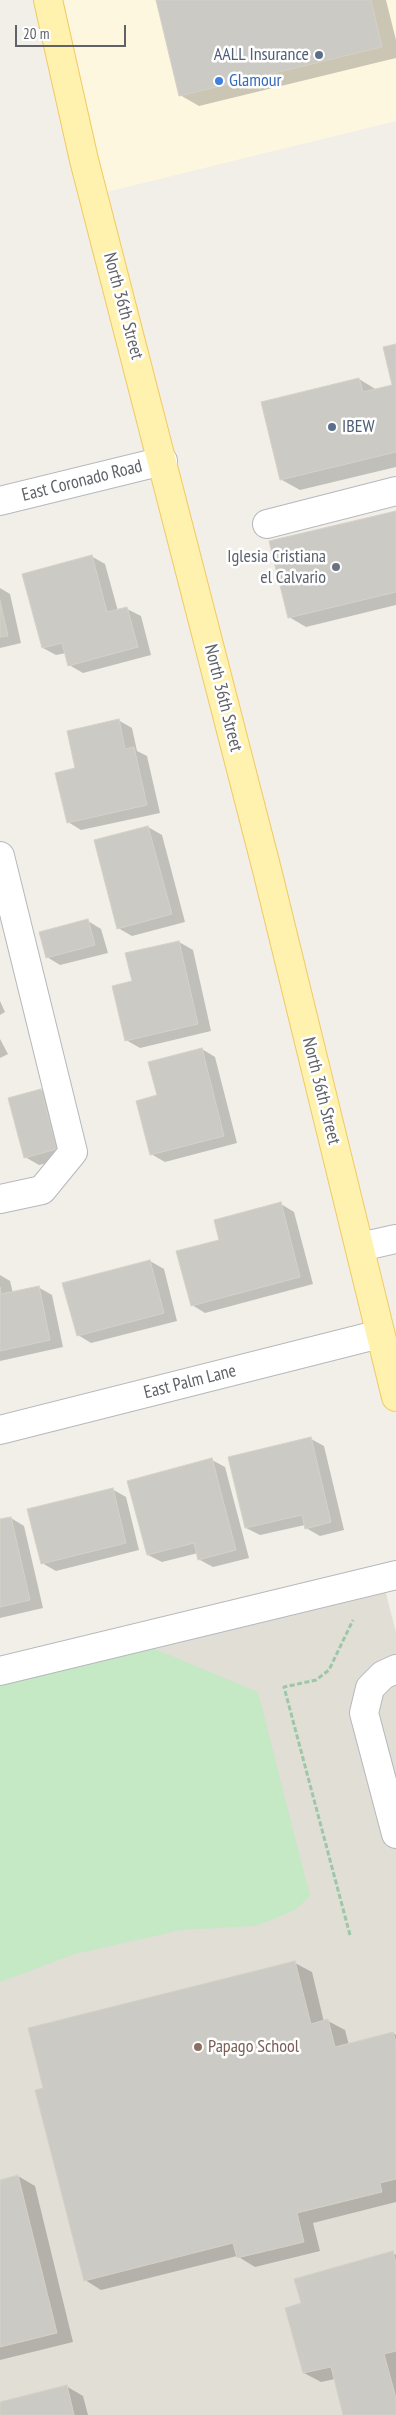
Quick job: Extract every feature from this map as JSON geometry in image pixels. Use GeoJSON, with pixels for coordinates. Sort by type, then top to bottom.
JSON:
{"type":"FeatureCollection","features":[{"type":"Feature","properties":{"kind":"main road","name":"North 36th Street"},"geometry":{"type":"LineString","coordinates":[[48,0],[84,160],[163,461],[396,1397]]}},
{"type":"Feature","properties":{"kind":"street","name":"East Coronado Road"},"geometry":{"type":"LineString","coordinates":[[0,501],[163,461]]}},
{"type":"Feature","properties":{"kind":"street"},"geometry":{"type":"LineString","coordinates":[[267,524],[396,491]]}},
{"type":"Feature","properties":{"kind":"street"},"geometry":{"type":"LineString","coordinates":[[0,856],[73,1152],[42,1190],[0,1199]]}},
{"type":"Feature","properties":{"kind":"street"},"geometry":{"type":"LineString","coordinates":[[360,1247],[396,1239]]}},
{"type":"Feature","properties":{"kind":"street","name":"East Palm Lane"},"geometry":{"type":"LineString","coordinates":[[0,1430],[380,1334]]}},
{"type":"Feature","properties":{"kind":"street"},"geometry":{"type":"LineString","coordinates":[[0,1671],[396,1575]]}},
{"type":"Feature","properties":{"kind":"street"},"geometry":{"type":"LineString","coordinates":[[396,1669],[383,1674],[370,1688],[364,1713],[396,1834]]}},
{"type":"Feature","properties":{"kind":"path"},"geometry":{"type":"LineString","coordinates":[[350,1936],[284,1687],[316,1680],[329,1670],[355,1616]]}},
{"type":"Feature","properties":{"kind":"shaded area"},"geometry":{"type":"Polygon","coordinates":[[[48,0],[396,0],[396,121],[94,195],[48,0]]]}},
{"type":"Feature","properties":{"kind":"shaded area","name":"Papago School"},"geometry":{"type":"Polygon","coordinates":[[[384,1586],[396,1632],[396,2415],[0,2415],[0,1680],[384,1586]]]}},
{"type":"Feature","properties":{"kind":"green space"},"geometry":{"type":"Polygon","coordinates":[[[131,1639],[258,1692],[310,1896],[295,1910],[256,1926],[181,1930],[75,1954],[0,1982],[0,1673],[131,1639]]]}},
{"type":"Feature","properties":{"kind":"building"},"geometry":{"type":"Polygon","coordinates":[[[156,0],[371,0],[382,47],[179,96],[156,0]]]}},
{"type":"Feature","properties":{"kind":"building","name":"IBEW"},"geometry":{"type":"Polygon","coordinates":[[[396,344],[396,452],[280,480],[261,402],[359,378],[363,392],[392,385],[383,347],[396,344]]]}},
{"type":"Feature","properties":{"kind":"building","name":"Iglesia Cristiana el Calvario"},"geometry":{"type":"Polygon","coordinates":[[[396,511],[396,592],[288,618],[269,541],[396,511]]]}},
{"type":"Feature","properties":{"kind":"building"},"geometry":{"type":"Polygon","coordinates":[[[92,555],[107,612],[127,607],[138,647],[68,666],[62,643],[42,648],[22,574],[92,555]]]}},
{"type":"Feature","properties":{"kind":"building"},"geometry":{"type":"Polygon","coordinates":[[[0,601],[8,636],[0,637],[0,601]]]}},
{"type":"Feature","properties":{"kind":"building"},"geometry":{"type":"Polygon","coordinates":[[[119,719],[125,749],[134,747],[147,805],[67,823],[55,773],[75,768],[67,731],[119,719]]]}},
{"type":"Feature","properties":{"kind":"building"},"geometry":{"type":"Polygon","coordinates":[[[148,826],[172,914],[117,929],[94,840],[148,826]]]}},
{"type":"Feature","properties":{"kind":"building"},"geometry":{"type":"Polygon","coordinates":[[[88,919],[95,945],[46,958],[39,932],[88,919]]]}},
{"type":"Feature","properties":{"kind":"building"},"geometry":{"type":"Polygon","coordinates":[[[179,941],[198,1024],[125,1041],[112,986],[132,981],[125,953],[179,941]]]}},
{"type":"Feature","properties":{"kind":"building"},"geometry":{"type":"Polygon","coordinates":[[[202,1048],[224,1136],[150,1155],[136,1101],[157,1095],[148,1062],[202,1048]]]}},
{"type":"Feature","properties":{"kind":"building"},"geometry":{"type":"Polygon","coordinates":[[[41,1089],[57,1149],[24,1158],[8,1098],[41,1089]]]}},
{"type":"Feature","properties":{"kind":"building"},"geometry":{"type":"Polygon","coordinates":[[[281,1202],[300,1277],[191,1306],[176,1251],[219,1240],[214,1220],[281,1202]]]}},
{"type":"Feature","properties":{"kind":"building"},"geometry":{"type":"Polygon","coordinates":[[[150,1260],[164,1313],[77,1336],[62,1283],[150,1260]]]}},
{"type":"Feature","properties":{"kind":"building"},"geometry":{"type":"Polygon","coordinates":[[[39,1286],[50,1340],[0,1351],[0,1287],[1,1294],[39,1286]]]}},
{"type":"Feature","properties":{"kind":"building"},"geometry":{"type":"Polygon","coordinates":[[[311,1437],[331,1522],[305,1529],[302,1515],[245,1528],[228,1457],[311,1437]]]}},
{"type":"Feature","properties":{"kind":"building"},"geometry":{"type":"Polygon","coordinates":[[[212,1458],[236,1550],[198,1560],[194,1543],[147,1555],[127,1481],[212,1458]]]}},
{"type":"Feature","properties":{"kind":"building"},"geometry":{"type":"Polygon","coordinates":[[[113,1488],[126,1543],[41,1564],[27,1509],[113,1488]]]}},
{"type":"Feature","properties":{"kind":"building"},"geometry":{"type":"Polygon","coordinates":[[[11,1517],[30,1600],[0,1607],[0,1519],[11,1517]]]}},
{"type":"Feature","properties":{"kind":"building"},"geometry":{"type":"Polygon","coordinates":[[[295,1961],[311,2024],[328,2019],[335,2047],[393,2032],[396,2042],[396,2179],[380,2183],[382,2192],[297,2213],[304,2242],[237,2258],[233,2243],[84,2281],[35,2090],[43,2088],[28,2028],[295,1961]]]}},
{"type":"Feature","properties":{"kind":"building"},"geometry":{"type":"Polygon","coordinates":[[[18,2175],[57,2333],[0,2347],[0,2180],[18,2175]]]}},
{"type":"Feature","properties":{"kind":"building"},"geometry":{"type":"Polygon","coordinates":[[[393,2251],[396,2262],[396,2351],[384,2354],[396,2398],[396,2415],[343,2415],[331,2367],[303,2373],[285,2308],[301,2303],[294,2279],[393,2251]]]}},
{"type":"Feature","properties":{"kind":"building"},"geometry":{"type":"Polygon","coordinates":[[[67,2385],[74,2415],[0,2415],[0,2402],[67,2385]]]}},
{"type":"Feature","properties":{"kind":"place","name":"AALL Insurance"},"geometry":{"type":"Point","coordinates":[319,55]}},
{"type":"Feature","properties":{"kind":"place","name":"Glamour"},"geometry":{"type":"Point","coordinates":[219,81]}},
{"type":"Feature","properties":{"kind":"place","name":"IBEW"},"geometry":{"type":"Point","coordinates":[332,427]}},
{"type":"Feature","properties":{"kind":"place","name":"Iglesia Cristiana el Calvario"},"geometry":{"type":"Point","coordinates":[336,567]}},
{"type":"Feature","properties":{"kind":"place","name":"Papago School"},"geometry":{"type":"Point","coordinates":[198,2047]}}]}
